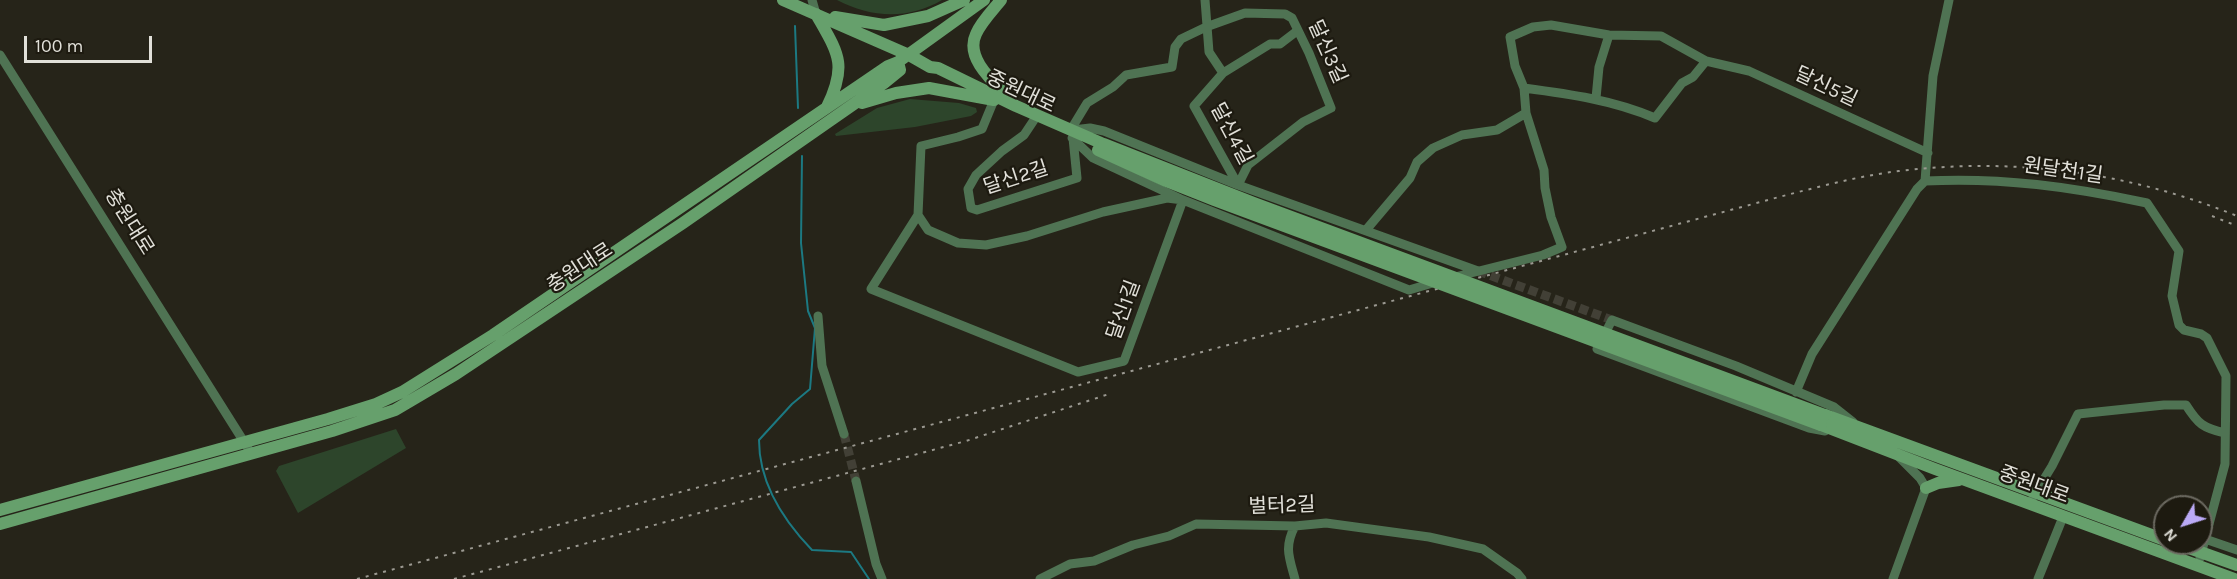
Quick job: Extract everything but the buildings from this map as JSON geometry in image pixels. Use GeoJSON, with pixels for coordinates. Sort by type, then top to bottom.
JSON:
{"type":"FeatureCollection","features":[{"type":"Feature","properties":{"kind":"street","name":"중원대로"},"geometry":{"type":"LineString","coordinates":[[783,0],[909,55],[930,67],[938,68],[1100,147],[1264,207],[1823,420],[1862,429],[2153,536]]}},
{"type":"Feature","properties":{"kind":"street"},"geometry":{"type":"LineString","coordinates":[[812,0],[816,14],[835,47],[839,61],[839,75],[826,108]]}},
{"type":"Feature","properties":{"kind":"street"},"geometry":{"type":"LineString","coordinates":[[816,14],[884,25],[928,16],[964,0]]}},
{"type":"Feature","properties":{"kind":"street","name":"충원대로"},"geometry":{"type":"LineString","coordinates":[[0,510],[328,419],[376,404],[402,392],[493,334],[891,64],[909,55],[984,0]]}},
{"type":"Feature","properties":{"kind":"street"},"geometry":{"type":"LineString","coordinates":[[1001,0],[976,34],[974,44],[976,58],[981,68],[1016,106]]}},
{"type":"Feature","properties":{"kind":"street","name":"달신4길"},"geometry":{"type":"LineString","coordinates":[[1205,0],[1209,52],[1224,73]]}},
{"type":"Feature","properties":{"kind":"street"},"geometry":{"type":"LineString","coordinates":[[1796,392],[1812,354],[1917,189],[1925,181],[1933,76],[1948,0]]}},
{"type":"Feature","properties":{"kind":"street","name":"달신3길"},"geometry":{"type":"LineString","coordinates":[[1071,134],[1088,103],[1126,75],[1172,67],[1175,47],[1181,39],[1245,13],[1285,14],[1292,18],[1310,53],[1331,108],[1303,122],[1248,165],[1238,185]]}},
{"type":"Feature","properties":{"kind":"street","name":"달신5길"},"geometry":{"type":"LineString","coordinates":[[1478,271],[1543,255],[1562,247],[1551,217],[1544,170],[1526,113],[1524,88],[1515,66],[1510,38],[1533,27],[1551,25],[1609,35],[1661,36],[1706,61],[1749,71],[1928,153]]}},
{"type":"Feature","properties":{"kind":"street","name":"달신4길"},"geometry":{"type":"LineString","coordinates":[[1238,185],[1194,106],[1224,73],[1270,44],[1280,44],[1297,31]]}},
{"type":"Feature","properties":{"kind":"street"},"geometry":{"type":"LineString","coordinates":[[1596,98],[1599,67],[1609,35]]}},
{"type":"Feature","properties":{"kind":"street","name":"충원대로"},"geometry":{"type":"LineString","coordinates":[[0,55],[251,453]]}},
{"type":"Feature","properties":{"kind":"street"},"geometry":{"type":"LineString","coordinates":[[1524,88],[1596,98],[1655,118],[1682,83],[1693,77],[1706,61]]}},
{"type":"Feature","properties":{"kind":"street","name":"충원대로"},"geometry":{"type":"LineString","coordinates":[[0,524],[332,431],[395,410],[456,374],[683,223],[855,104],[900,70],[898,62]]}},
{"type":"Feature","properties":{"kind":"street","name":"중원대로"},"geometry":{"type":"LineString","coordinates":[[930,67],[934,73],[1034,120],[1071,134]]}},
{"type":"Feature","properties":{"kind":"street"},"geometry":{"type":"LineString","coordinates":[[855,104],[896,93],[929,88],[994,100]]}},
{"type":"Feature","properties":{"kind":"street","name":"달신1길"},"geometry":{"type":"LineString","coordinates":[[994,100],[982,129],[921,146],[918,215],[871,289],[1078,372],[1124,361],[1183,200]]}},
{"type":"Feature","properties":{"kind":"street"},"geometry":{"type":"LineString","coordinates":[[1366,230],[1410,178],[1417,162],[1433,148],[1461,135],[1497,130],[1526,113]]}},
{"type":"Feature","properties":{"kind":"street","name":"달신2길"},"geometry":{"type":"LineString","coordinates":[[1034,120],[1024,135],[976,175],[968,189],[971,208],[977,210],[1077,177],[1071,134]]}},
{"type":"Feature","properties":{"kind":"street"},"geometry":{"type":"LineString","coordinates":[[1090,128],[1104,131],[1238,185],[1478,271],[1409,290],[1183,200],[1093,158],[1071,134],[1090,128]]}},
{"type":"Feature","properties":{"kind":"street","name":"원달천1길"},"geometry":{"type":"LineString","coordinates":[[1925,181],[2020,182],[2077,188],[2147,203],[2179,250],[2172,296],[2179,325],[2184,330],[2201,334],[2207,338],[2226,376],[2223,476],[2213,511]]}},
{"type":"Feature","properties":{"kind":"street"},"geometry":{"type":"LineString","coordinates":[[918,215],[928,230],[958,243],[986,245],[1027,236],[1103,212],[1167,198],[1183,200]]}},
{"type":"Feature","properties":{"kind":"street"},"geometry":{"type":"LineString","coordinates":[[819,316],[822,366],[844,434]]}},
{"type":"Feature","properties":{"kind":"street"},"geometry":{"type":"LineString","coordinates":[[1846,434],[1809,428],[1597,349],[1612,320],[1736,366],[1834,407],[1862,429]]}},
{"type":"Feature","properties":{"kind":"street"},"geometry":{"type":"LineString","coordinates":[[2226,376],[2237,371]]}},
{"type":"Feature","properties":{"kind":"street"},"geometry":{"type":"LineString","coordinates":[[2029,504],[2052,466],[2078,414],[2164,405],[2186,405],[2198,423],[2205,428],[2225,433]]}},
{"type":"Feature","properties":{"kind":"street","name":"중원대로"},"geometry":{"type":"LineString","coordinates":[[1823,420],[1846,434],[1895,454],[2234,579]]}},
{"type":"Feature","properties":{"kind":"street"},"geometry":{"type":"LineString","coordinates":[[1895,454],[1920,478],[1926,488]]}},
{"type":"Feature","properties":{"kind":"street"},"geometry":{"type":"LineString","coordinates":[[1893,579],[1926,488],[1938,483],[1963,480]]}},
{"type":"Feature","properties":{"kind":"street"},"geometry":{"type":"LineString","coordinates":[[856,481],[876,564],[882,579]]}},
{"type":"Feature","properties":{"kind":"street"},"geometry":{"type":"LineString","coordinates":[[2038,579],[2063,517]]}},
{"type":"Feature","properties":{"kind":"street","name":"벌터2길"},"geometry":{"type":"LineString","coordinates":[[1040,579],[1070,564],[1094,561],[1133,545],[1169,536],[1196,524],[1295,526],[1326,523],[1429,537],[1483,549],[1522,579]]}},
{"type":"Feature","properties":{"kind":"street"},"geometry":{"type":"LineString","coordinates":[[1295,526],[1288,539],[1288,554],[1295,579]]}},
{"type":"Feature","properties":{"kind":"street"},"geometry":{"type":"LineString","coordinates":[[2213,542],[2237,550]]}},
{"type":"Feature","properties":{"kind":"street","name":"원달천1길"},"geometry":{"type":"LineString","coordinates":[[2197,566],[2200,555]]}},
{"type":"Feature","properties":{"kind":"street"},"geometry":{"type":"LineString","coordinates":[[2209,555],[2237,565]]}},
{"type":"Feature","properties":{"kind":"green space"},"geometry":{"type":"Polygon","coordinates":[[[837,0],[942,0],[916,11],[890,14],[863,10],[837,0]]]}},
{"type":"Feature","properties":{"kind":"green space"},"geometry":{"type":"Polygon","coordinates":[[[910,99],[959,103],[976,108],[977,112],[971,116],[915,127],[836,136],[835,134],[877,108],[910,99]]]}},
{"type":"Feature","properties":{"kind":"green space"},"geometry":{"type":"Polygon","coordinates":[[[396,429],[406,448],[298,513],[276,471],[279,466],[396,429]]]}},
{"type":"Feature","properties":{"kind":"waterway"},"geometry":{"type":"LineString","coordinates":[[795,26],[798,108]]}},
{"type":"Feature","properties":{"kind":"waterway"},"geometry":{"type":"LineString","coordinates":[[802,156],[801,243],[808,311],[815,328],[810,389],[792,404],[759,440],[760,456],[768,486],[775,500],[802,539],[812,550],[851,552],[869,579]]}},
{"type":"Feature","properties":{"kind":"tunnel"},"geometry":{"type":"LineString","coordinates":[[1478,271],[1612,320]]}},
{"type":"Feature","properties":{"kind":"tunnel"},"geometry":{"type":"LineString","coordinates":[[844,434],[856,481]]}},
{"type":"Feature","properties":{"kind":"railway"},"geometry":{"type":"LineString","coordinates":[[357,579],[1779,197],[1868,176],[1942,167],[2028,167],[2071,172],[2155,188],[2237,216]]}},
{"type":"Feature","properties":{"kind":"railway"},"geometry":{"type":"LineString","coordinates":[[2212,216],[2237,226]]}},
{"type":"Feature","properties":{"kind":"railway"},"geometry":{"type":"LineString","coordinates":[[454,579],[966,441],[1109,394]]}}]}
